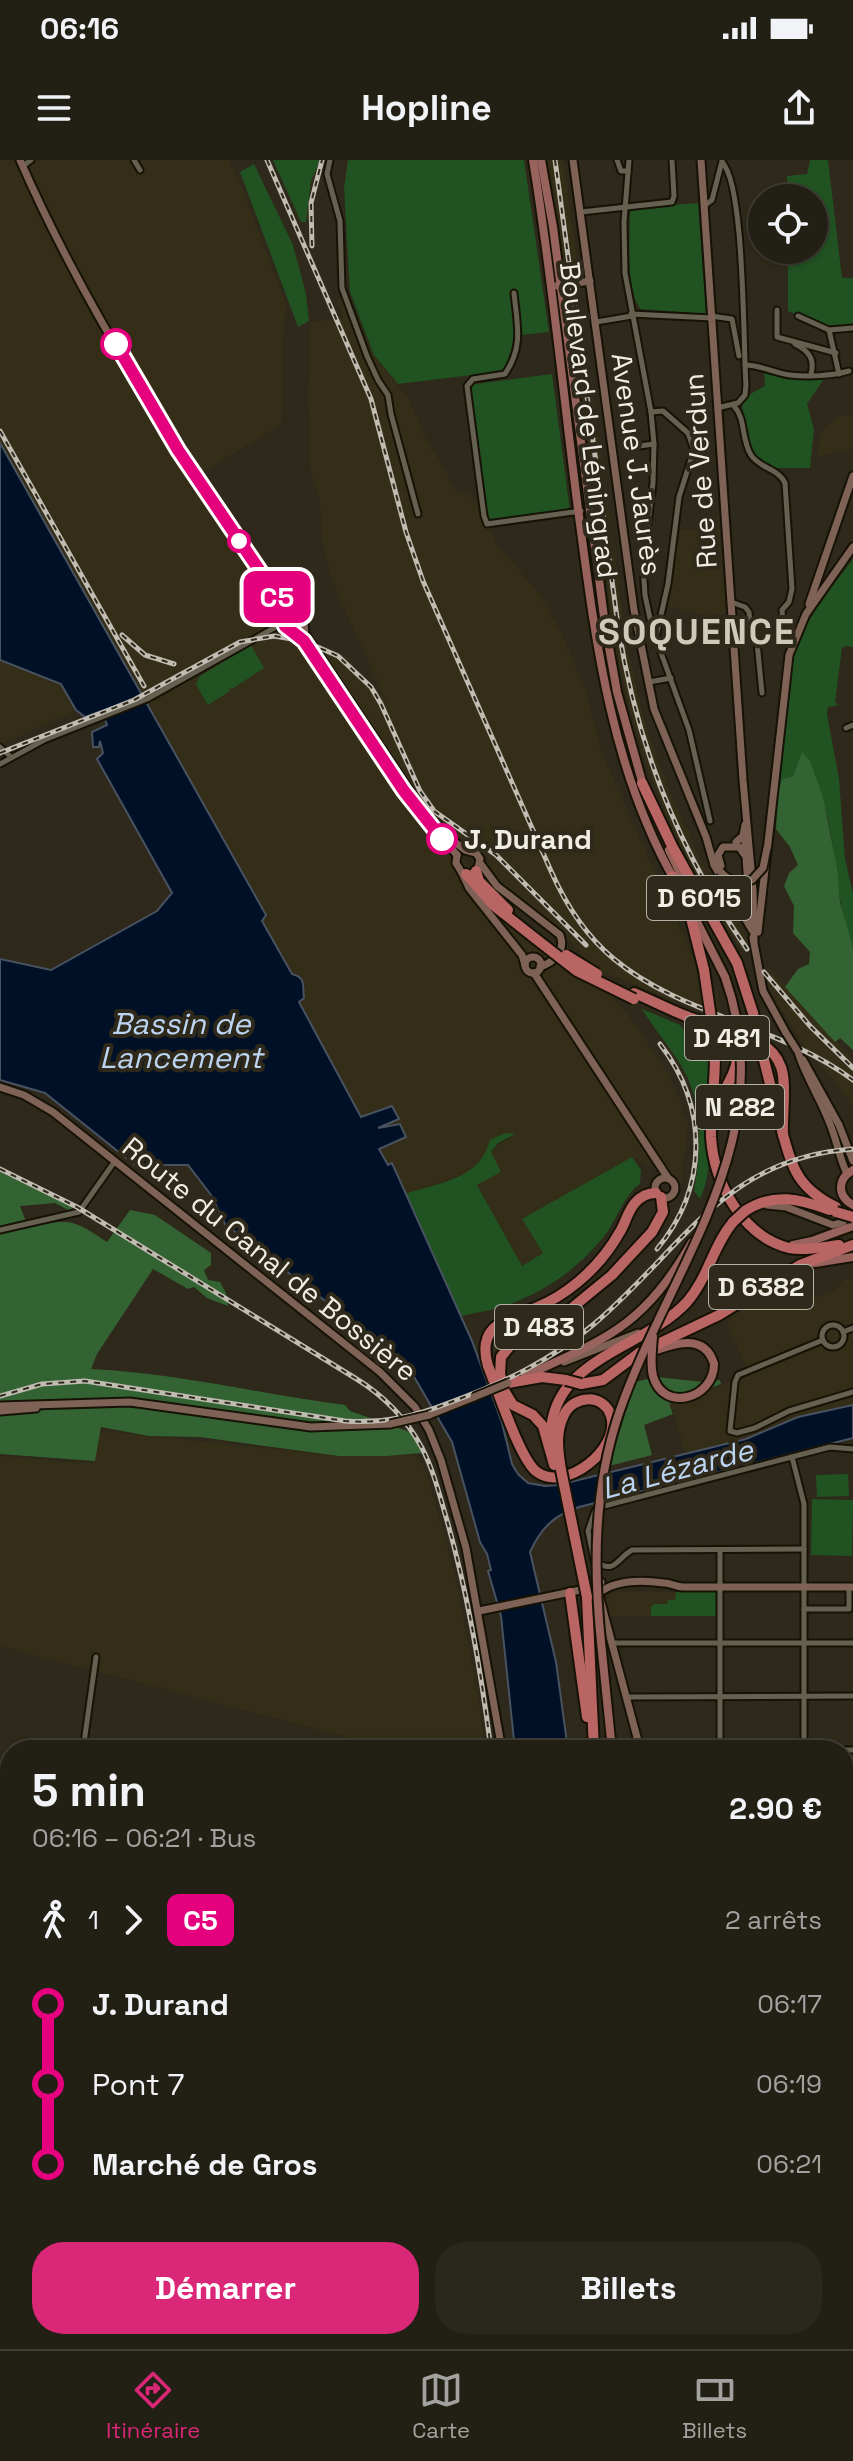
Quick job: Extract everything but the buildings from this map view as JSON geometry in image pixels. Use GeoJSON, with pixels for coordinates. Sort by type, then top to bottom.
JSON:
{"type":"FeatureCollection","features":[{"type":"Feature","properties":{"kind":"highway","name":"D 6015"},"geometry":{"type":"LineString","coordinates":[[642,783],[683,868],[737,963],[753,1013],[791,1164],[811,1192],[836,1209]]}},
{"type":"Feature","properties":{"kind":"highway","name":"D 481"},"geometry":{"type":"LineString","coordinates":[[471,870],[537,936],[634,996],[717,1030],[734,1045],[736,1067],[718,1103],[711,1130]]}},
{"type":"Feature","properties":{"kind":"highway","name":"D 6015"},"geometry":{"type":"LineString","coordinates":[[672,876],[691,918],[704,970],[717,1064],[711,1130],[716,1167],[732,1202],[751,1226],[774,1242]]}},
{"type":"Feature","properties":{"kind":"highway","name":"D 481"},"geometry":{"type":"LineString","coordinates":[[634,996],[745,1036],[771,1051],[779,1061],[783,1075],[783,1135]]}},
{"type":"Feature","properties":{"kind":"highway"},"geometry":{"type":"LineString","coordinates":[[559,1471],[558,1437],[566,1410],[575,1402],[589,1399],[598,1401],[608,1411],[612,1420],[611,1433],[591,1461],[578,1471],[560,1478],[540,1474],[527,1460],[488,1366],[488,1339],[503,1320],[543,1305],[579,1282],[609,1248],[636,1202],[647,1194],[659,1195]]}},
{"type":"Feature","properties":{"kind":"highway","name":"D 483"},"geometry":{"type":"LineString","coordinates":[[559,1471],[543,1426],[533,1415],[513,1405],[505,1392],[500,1374],[501,1357],[515,1340],[567,1312],[612,1275],[652,1232],[663,1212],[659,1195]]}},
{"type":"Feature","properties":{"kind":"highway","name":"D 6382"},"geometry":{"type":"LineString","coordinates":[[592,1740],[592,1593],[551,1430],[555,1408],[564,1389],[588,1366],[666,1321],[686,1303],[700,1284],[733,1222],[745,1211],[767,1200],[789,1199],[852,1210]]}},
{"type":"Feature","properties":{"kind":"highway"},"geometry":{"type":"LineString","coordinates":[[774,1242],[794,1249],[853,1244]]}},
{"type":"Feature","properties":{"kind":"highway","name":"D 6382"},"geometry":{"type":"LineString","coordinates":[[559,1471],[554,1431],[559,1407],[568,1390],[595,1367],[673,1337],[719,1315],[800,1265],[853,1244]]}},
{"type":"Feature","properties":{"kind":"highway"},"geometry":{"type":"LineString","coordinates":[[508,1383],[542,1377],[583,1384],[603,1380],[639,1353],[673,1337]]}},
{"type":"Feature","properties":{"kind":"highway"},"geometry":{"type":"LineString","coordinates":[[570,1593],[590,1728]]}},
{"type":"Feature","properties":{"kind":"highway","name":"D 6382"},"geometry":{"type":"LineString","coordinates":[[591,1740],[587,1622],[592,1593]]}},
{"type":"Feature","properties":{"kind":"main road","name":"Boulevard de Léningrad"},"geometry":{"type":"LineString","coordinates":[[533,160],[617,692],[642,783]]}},
{"type":"Feature","properties":{"kind":"main road","name":"Boulevard de Léningrad"},"geometry":{"type":"LineString","coordinates":[[541,160],[579,512],[604,684],[615,734],[630,777],[672,876]]}},
{"type":"Feature","properties":{"kind":"main road","name":"Avenue J. Jaurès"},"geometry":{"type":"LineString","coordinates":[[573,160],[628,567],[649,682],[659,724],[708,843],[714,865],[752,930]]}},
{"type":"Feature","properties":{"kind":"main road","name":"Rue de Verdun"},"geometry":{"type":"LineString","coordinates":[[701,160],[757,969],[763,991],[839,1125],[853,1161]]}},
{"type":"Feature","properties":{"kind":"main road"},"geometry":{"type":"LineString","coordinates":[[22,163],[107,329],[178,450],[287,611]]}},
{"type":"Feature","properties":{"kind":"main road"},"geometry":{"type":"LineString","coordinates":[[554,286],[590,281]]}},
{"type":"Feature","properties":{"kind":"main road"},"geometry":{"type":"LineString","coordinates":[[713,858],[727,874],[738,878],[756,873],[761,862],[789,655],[853,476]]}},
{"type":"Feature","properties":{"kind":"main road"},"geometry":{"type":"LineString","coordinates":[[806,614],[853,547]]}},
{"type":"Feature","properties":{"kind":"main road"},"geometry":{"type":"LineString","coordinates":[[305,621],[300,610],[293,608],[287,611],[283,623],[312,652],[412,802],[457,855],[456,863],[471,870],[497,886],[560,935],[562,945],[550,963],[528,972],[522,955],[469,888],[471,870],[476,853],[465,850],[423,811],[305,634],[305,621]]}},
{"type":"Feature","properties":{"kind":"main road"},"geometry":{"type":"LineString","coordinates":[[291,630],[301,629],[305,621]]}},
{"type":"Feature","properties":{"kind":"main road"},"geometry":{"type":"LineString","coordinates":[[754,940],[760,925],[776,756]]}},
{"type":"Feature","properties":{"kind":"main road","name":"Rue de Verdun"},"geometry":{"type":"LineString","coordinates":[[743,780],[745,825],[741,844],[746,862],[754,940]]}},
{"type":"Feature","properties":{"kind":"main road","name":"N 282"},"geometry":{"type":"LineString","coordinates":[[611,1740],[601,1642],[596,1533],[601,1491],[618,1415],[724,1171],[740,1107],[742,1076],[740,1036],[725,977],[642,783]]}},
{"type":"Feature","properties":{"kind":"main road"},"geometry":{"type":"LineString","coordinates":[[708,843],[741,844],[750,854]]}},
{"type":"Feature","properties":{"kind":"main road"},"geometry":{"type":"LineString","coordinates":[[746,862],[741,849],[730,845],[720,851],[721,868],[727,879],[752,880],[763,868],[767,848]]}},
{"type":"Feature","properties":{"kind":"main road"},"geometry":{"type":"LineString","coordinates":[[457,855],[465,850]]}},
{"type":"Feature","properties":{"kind":"main road","name":"N 282"},"geometry":{"type":"LineString","coordinates":[[672,876],[725,977]]}},
{"type":"Feature","properties":{"kind":"main road"},"geometry":{"type":"LineString","coordinates":[[525,965],[529,958],[538,960],[537,970],[646,1142],[663,1179],[675,1185],[671,1196],[659,1195],[655,1185],[663,1179]]}},
{"type":"Feature","properties":{"kind":"main road","name":"Rue de Verdun"},"geometry":{"type":"LineString","coordinates":[[798,1052],[803,1069],[830,1123],[837,1153],[850,1172]]}},
{"type":"Feature","properties":{"kind":"main road","name":"Route du Canal de Bossière"},"geometry":{"type":"LineString","coordinates":[[0,1087],[24,1095],[53,1112],[380,1372],[410,1401],[429,1430],[441,1460],[466,1548],[500,1740]]}},
{"type":"Feature","properties":{"kind":"main road"},"geometry":{"type":"LineString","coordinates":[[850,1172],[841,1190],[852,1210]]}},
{"type":"Feature","properties":{"kind":"main road"},"geometry":{"type":"LineString","coordinates":[[745,1211],[762,1206],[779,1206],[836,1225],[846,1219],[852,1210]]}},
{"type":"Feature","properties":{"kind":"main road"},"geometry":{"type":"LineString","coordinates":[[838,1231],[852,1210]]}},
{"type":"Feature","properties":{"kind":"main road"},"geometry":{"type":"LineString","coordinates":[[774,1242],[802,1244],[853,1226]]}},
{"type":"Feature","properties":{"kind":"main road"},"geometry":{"type":"LineString","coordinates":[[525,1376],[595,1343],[628,1323],[668,1282],[699,1230]]}},
{"type":"Feature","properties":{"kind":"main road"},"geometry":{"type":"LineString","coordinates":[[773,1280],[811,1265],[853,1257]]}},
{"type":"Feature","properties":{"kind":"main road"},"geometry":{"type":"LineString","coordinates":[[0,1408],[96,1401],[130,1402],[311,1427],[390,1424],[414,1420],[666,1321]]}},
{"type":"Feature","properties":{"kind":"main road"},"geometry":{"type":"LineString","coordinates":[[583,1384],[606,1383],[640,1356],[682,1343],[697,1343],[705,1348],[714,1364],[712,1377],[703,1391],[686,1399],[667,1395],[653,1378],[653,1332]]}},
{"type":"Feature","properties":{"kind":"main road"},"geometry":{"type":"LineString","coordinates":[[0,1408],[130,1402]]}},
{"type":"Feature","properties":{"kind":"main road"},"geometry":{"type":"LineString","coordinates":[[478,1608],[570,1593],[592,1593],[622,1583],[665,1583],[677,1587],[851,1587]]}},
{"type":"Feature","properties":{"kind":"main road"},"geometry":{"type":"LineString","coordinates":[[592,1593],[613,1643],[638,1740]]}},
{"type":"Feature","properties":{"kind":"street"},"geometry":{"type":"LineString","coordinates":[[22,163],[31,160]]}},
{"type":"Feature","properties":{"kind":"street"},"geometry":{"type":"LineString","coordinates":[[134,160],[140,170]]}},
{"type":"Feature","properties":{"kind":"street"},"geometry":{"type":"LineString","coordinates":[[330,160],[327,174],[340,221],[342,288],[367,356],[389,398],[418,514]]}},
{"type":"Feature","properties":{"kind":"street"},"geometry":{"type":"LineString","coordinates":[[617,160],[621,171],[628,171]]}},
{"type":"Feature","properties":{"kind":"street"},"geometry":{"type":"LineString","coordinates":[[629,160],[624,254],[654,444],[653,483],[643,565],[647,613],[689,730],[710,821]]}},
{"type":"Feature","properties":{"kind":"street"},"geometry":{"type":"LineString","coordinates":[[581,212],[672,202],[672,160]]}},
{"type":"Feature","properties":{"kind":"street"},"geometry":{"type":"LineString","coordinates":[[704,206],[709,204],[713,194],[722,161]]}},
{"type":"Feature","properties":{"kind":"street"},"geometry":{"type":"LineString","coordinates":[[717,408],[734,406],[745,395],[740,237],[729,174],[722,161]]}},
{"type":"Feature","properties":{"kind":"street"},"geometry":{"type":"LineString","coordinates":[[704,195],[713,194]]}},
{"type":"Feature","properties":{"kind":"street"},"geometry":{"type":"LineString","coordinates":[[514,293],[519,342],[509,367],[505,374],[473,379],[467,386],[484,516],[487,524],[590,510]]}},
{"type":"Feature","properties":{"kind":"street"},"geometry":{"type":"LineString","coordinates":[[777,310],[776,335],[808,351],[813,363],[811,374]]}},
{"type":"Feature","properties":{"kind":"street"},"geometry":{"type":"LineString","coordinates":[[596,322],[632,315],[732,319],[739,356]]}},
{"type":"Feature","properties":{"kind":"street"},"geometry":{"type":"LineString","coordinates":[[798,316],[829,330],[853,328]]}},
{"type":"Feature","properties":{"kind":"street"},"geometry":{"type":"LineString","coordinates":[[829,330],[839,374]]}},
{"type":"Feature","properties":{"kind":"street"},"geometry":{"type":"LineString","coordinates":[[790,341],[836,353]]}},
{"type":"Feature","properties":{"kind":"street"},"geometry":{"type":"LineString","coordinates":[[745,365],[765,367],[789,375],[849,371]]}},
{"type":"Feature","properties":{"kind":"street"},"geometry":{"type":"LineString","coordinates":[[734,406],[740,414],[743,438],[752,457],[766,469],[782,476],[785,483],[792,589],[789,602],[782,610],[784,640]]}},
{"type":"Feature","properties":{"kind":"street"},"geometry":{"type":"LineString","coordinates":[[651,412],[663,411],[688,433],[694,450],[679,497],[668,584],[656,638]]}},
{"type":"Feature","properties":{"kind":"street"},"geometry":{"type":"LineString","coordinates":[[632,447],[654,444]]}},
{"type":"Feature","properties":{"kind":"street"},"geometry":{"type":"LineString","coordinates":[[628,567],[643,565]]}},
{"type":"Feature","properties":{"kind":"street"},"geometry":{"type":"LineString","coordinates":[[730,602],[749,612],[751,632],[757,642],[762,693]]}},
{"type":"Feature","properties":{"kind":"street"},"geometry":{"type":"LineString","coordinates":[[1,762],[44,740],[147,699],[283,623]]}},
{"type":"Feature","properties":{"kind":"street"},"geometry":{"type":"LineString","coordinates":[[649,682],[671,678]]}},
{"type":"Feature","properties":{"kind":"street"},"geometry":{"type":"LineString","coordinates":[[846,728],[853,725]]}},
{"type":"Feature","properties":{"kind":"street"},"geometry":{"type":"LineString","coordinates":[[0,747],[11,757]]}},
{"type":"Feature","properties":{"kind":"street"},"geometry":{"type":"LineString","coordinates":[[0,1230],[79,1212],[115,1161]]}},
{"type":"Feature","properties":{"kind":"street"},"geometry":{"type":"LineString","coordinates":[[823,1340],[823,1332],[829,1327],[838,1327],[843,1332],[843,1340]]}},
{"type":"Feature","properties":{"kind":"street"},"geometry":{"type":"LineString","coordinates":[[843,1332],[853,1328]]}},
{"type":"Feature","properties":{"kind":"street"},"geometry":{"type":"LineString","coordinates":[[823,1340],[833,1347],[843,1340]]}},
{"type":"Feature","properties":{"kind":"street"},"geometry":{"type":"LineString","coordinates":[[823,1340],[738,1375],[729,1425],[731,1433],[755,1428],[789,1411],[853,1392]]}},
{"type":"Feature","properties":{"kind":"street"},"geometry":{"type":"LineString","coordinates":[[843,1340],[853,1344]]}},
{"type":"Feature","properties":{"kind":"street"},"geometry":{"type":"LineString","coordinates":[[804,1549],[632,1550],[615,1565],[606,1567],[594,1560],[588,1531],[595,1511],[609,1505],[836,1446],[853,1450]]}},
{"type":"Feature","properties":{"kind":"street"},"geometry":{"type":"LineString","coordinates":[[792,1457],[804,1504],[804,1740]]}},
{"type":"Feature","properties":{"kind":"street"},"geometry":{"type":"LineString","coordinates":[[720,1550],[720,1740]]}},
{"type":"Feature","properties":{"kind":"street"},"geometry":{"type":"LineString","coordinates":[[804,1609],[849,1609],[851,1587]]}},
{"type":"Feature","properties":{"kind":"street"},"geometry":{"type":"LineString","coordinates":[[613,1643],[853,1643]]}},
{"type":"Feature","properties":{"kind":"street"},"geometry":{"type":"LineString","coordinates":[[84,1740],[96,1657]]}},
{"type":"Feature","properties":{"kind":"street"},"geometry":{"type":"LineString","coordinates":[[627,1697],[853,1696]]}},
{"type":"Feature","properties":{"kind":"shaded area"},"geometry":{"type":"Polygon","coordinates":[[[0,160],[228,160],[241,185],[286,303],[281,425],[201,473],[313,642],[346,657],[383,697],[391,712],[330,576],[323,543],[319,496],[311,473],[308,396],[311,322],[344,318],[337,300],[348,294],[374,355],[408,398],[426,438],[457,492],[467,494],[476,503],[496,543],[541,596],[562,635],[584,685],[603,756],[698,969],[719,997],[720,1019],[595,969],[552,922],[496,879],[486,855],[479,847],[452,833],[435,812],[450,845],[536,935],[601,974],[613,997],[668,1074],[688,1123],[681,1183],[632,1157],[523,1219],[544,1253],[522,1266],[477,1184],[494,1147],[509,1139],[511,1133],[500,1134],[472,1172],[405,1194],[392,1164],[388,1166],[379,1149],[399,1124],[370,1130],[398,1120],[392,1106],[362,1117],[299,1001],[304,988],[300,977],[292,975],[262,921],[266,914],[0,443],[0,160]]]}},
{"type":"Feature","properties":{"kind":"shaded area"},"geometry":{"type":"Polygon","coordinates":[[[548,160],[563,160],[578,265],[564,267],[548,160]]]}},
{"type":"Feature","properties":{"kind":"shaded area"},"geometry":{"type":"Polygon","coordinates":[[[579,287],[627,646],[643,716],[668,787],[698,855],[752,948],[744,954],[716,912],[681,848],[651,777],[628,704],[613,628],[568,288],[579,287]]]}},
{"type":"Feature","properties":{"kind":"shaded area"},"geometry":{"type":"Polygon","coordinates":[[[840,415],[853,416],[853,449],[818,456],[820,433],[840,415]]]}},
{"type":"Feature","properties":{"kind":"shaded area"},"geometry":{"type":"Polygon","coordinates":[[[719,517],[726,613],[706,616],[666,606],[680,529],[698,530],[699,518],[719,517]]]}},
{"type":"Feature","properties":{"kind":"shaded area"},"geometry":{"type":"Polygon","coordinates":[[[0,660],[61,684],[76,710],[0,745],[0,660]]]}},
{"type":"Feature","properties":{"kind":"shaded area"},"geometry":{"type":"Polygon","coordinates":[[[770,968],[812,1018],[853,1059],[853,1107],[833,1078],[811,1056],[774,999],[763,973],[770,968]]]}},
{"type":"Feature","properties":{"kind":"shaded area"},"geometry":{"type":"Polygon","coordinates":[[[844,1280],[853,1280],[853,1405],[804,1415],[759,1435],[685,1453],[675,1414],[668,1404],[750,1375],[728,1325],[729,1318],[777,1287],[784,1302],[830,1294],[844,1280]]]}},
{"type":"Feature","properties":{"kind":"shaded area"},"geometry":{"type":"Polygon","coordinates":[[[101,1431],[339,1456],[416,1455],[426,1471],[455,1575],[484,1740],[359,1740],[0,1646],[0,1456],[93,1464],[101,1431]]]}},
{"type":"Feature","properties":{"kind":"shaded area"},"geometry":{"type":"Polygon","coordinates":[[[612,1591],[676,1592],[676,1600],[651,1607],[651,1616],[610,1616],[606,1600],[612,1591]]]}},
{"type":"Feature","properties":{"kind":"green space"},"geometry":{"type":"Polygon","coordinates":[[[273,160],[320,160],[311,181],[306,222],[301,222],[273,160]]]}},
{"type":"Feature","properties":{"kind":"green space"},"geometry":{"type":"Polygon","coordinates":[[[348,160],[524,160],[549,332],[521,335],[517,356],[505,371],[398,384],[374,355],[350,292],[344,188],[348,160]]]}},
{"type":"Feature","properties":{"kind":"green space"},"geometry":{"type":"Polygon","coordinates":[[[810,160],[828,160],[842,278],[853,278],[853,327],[831,328],[788,311],[788,264],[828,264],[828,184],[787,184],[787,176],[807,174],[810,160]]]}},
{"type":"Feature","properties":{"kind":"green space"},"geometry":{"type":"Polygon","coordinates":[[[254,164],[293,245],[306,294],[309,321],[298,327],[240,172],[254,164]]]}},
{"type":"Feature","properties":{"kind":"green space"},"geometry":{"type":"Polygon","coordinates":[[[698,203],[706,314],[641,309],[630,277],[630,212],[635,208],[698,203]]]}},
{"type":"Feature","properties":{"kind":"green space"},"geometry":{"type":"Polygon","coordinates":[[[764,369],[787,377],[826,376],[807,404],[814,429],[810,468],[770,468],[761,463],[750,449],[742,403],[765,386],[764,369]]]}},
{"type":"Feature","properties":{"kind":"green space"},"geometry":{"type":"Polygon","coordinates":[[[552,374],[570,511],[486,522],[468,385],[552,374]]]}},
{"type":"Feature","properties":{"kind":"green space"},"geometry":{"type":"Polygon","coordinates":[[[853,559],[853,647],[842,648],[835,702],[839,705],[828,707],[827,714],[839,779],[845,859],[853,893],[853,947],[842,908],[825,806],[810,765],[802,753],[793,776],[782,779],[778,795],[783,717],[793,660],[810,620],[853,559]]]}},
{"type":"Feature","properties":{"kind":"green space"},"geometry":{"type":"Polygon","coordinates":[[[251,645],[264,668],[232,689],[228,687],[230,691],[208,705],[196,685],[200,676],[251,645]]]}},
{"type":"Feature","properties":{"kind":"green space"},"geometry":{"type":"Polygon","coordinates":[[[802,752],[810,761],[823,797],[837,868],[840,903],[853,947],[853,1050],[840,1038],[835,1042],[785,987],[798,969],[809,964],[810,952],[793,933],[794,906],[784,886],[789,873],[798,865],[790,847],[776,829],[782,779],[793,776],[802,752]]]}},
{"type":"Feature","properties":{"kind":"green space"},"geometry":{"type":"Polygon","coordinates":[[[642,1009],[680,1025],[713,1067],[707,1111],[708,1168],[700,1199],[694,1191],[699,1128],[694,1096],[682,1067],[642,1009]]]}},
{"type":"Feature","properties":{"kind":"green space"},"geometry":{"type":"Polygon","coordinates":[[[505,1133],[515,1134],[498,1143],[491,1152],[501,1172],[477,1185],[522,1266],[543,1253],[522,1219],[632,1157],[641,1170],[640,1184],[630,1194],[602,1239],[569,1272],[516,1302],[460,1317],[405,1194],[468,1172],[485,1153],[490,1140],[505,1133]]]}},
{"type":"Feature","properties":{"kind":"green space"},"geometry":{"type":"Polygon","coordinates":[[[0,1172],[74,1207],[70,1211],[55,1203],[20,1206],[28,1227],[70,1222],[107,1242],[130,1210],[155,1215],[211,1253],[211,1265],[204,1270],[208,1280],[220,1282],[228,1306],[207,1298],[194,1287],[188,1289],[153,1269],[97,1354],[91,1369],[186,1379],[345,1405],[350,1411],[410,1432],[422,1453],[339,1456],[200,1437],[149,1436],[101,1427],[95,1461],[0,1454],[0,1172]]]}},
{"type":"Feature","properties":{"kind":"green space"},"geometry":{"type":"Polygon","coordinates":[[[656,1377],[704,1382],[720,1380],[721,1384],[669,1404],[673,1414],[644,1425],[652,1455],[609,1466],[635,1382],[656,1377]]]}},
{"type":"Feature","properties":{"kind":"green space"},"geometry":{"type":"Polygon","coordinates":[[[848,1474],[849,1496],[817,1497],[816,1475],[848,1474]]]}},
{"type":"Feature","properties":{"kind":"green space"},"geometry":{"type":"Polygon","coordinates":[[[812,1499],[853,1500],[852,1556],[811,1555],[812,1499]]]}},
{"type":"Feature","properties":{"kind":"green space"},"geometry":{"type":"Polygon","coordinates":[[[676,1592],[717,1592],[717,1616],[651,1616],[654,1604],[667,1604],[668,1600],[675,1600],[676,1592]]]}},
{"type":"Feature","properties":{"kind":"water","name":"Bassin de Lancement"},"geometry":{"type":"Polygon","coordinates":[[[0,443],[266,915],[262,921],[292,974],[302,980],[304,998],[299,1002],[361,1117],[392,1106],[399,1119],[378,1128],[400,1124],[406,1137],[379,1149],[388,1165],[392,1163],[472,1341],[502,1423],[512,1464],[528,1483],[558,1485],[746,1439],[798,1417],[853,1405],[853,1438],[579,1507],[555,1518],[544,1529],[530,1552],[556,1662],[567,1740],[514,1740],[501,1616],[488,1571],[491,1570],[487,1554],[480,1542],[452,1442],[406,1363],[225,1224],[211,1195],[188,1165],[135,1165],[45,1093],[0,1080],[0,959],[51,970],[157,911],[172,893],[97,759],[103,753],[100,741],[99,747],[93,747],[92,732],[107,725],[102,711],[85,717],[76,710],[61,684],[0,660],[0,443]]]}},
{"type":"Feature","properties":{"kind":"railway"},"geometry":{"type":"LineString","coordinates":[[267,160],[371,399],[406,532],[423,581],[570,908],[604,950],[641,978],[700,1008],[795,1046],[853,1080]]}},
{"type":"Feature","properties":{"kind":"railway"},"geometry":{"type":"LineString","coordinates":[[312,246],[311,203],[322,160]]}},
{"type":"Feature","properties":{"kind":"railway"},"geometry":{"type":"LineString","coordinates":[[555,160],[618,625],[636,712],[681,835],[747,949]]}},
{"type":"Feature","properties":{"kind":"railway"},"geometry":{"type":"LineString","coordinates":[[0,431],[144,686]]}},
{"type":"Feature","properties":{"kind":"railway"},"geometry":{"type":"LineString","coordinates":[[122,635],[145,655],[174,664]]}},
{"type":"Feature","properties":{"kind":"railway"},"geometry":{"type":"LineString","coordinates":[[0,753],[134,700],[240,642],[274,636],[304,641],[338,656],[371,687],[420,791],[434,811],[496,855],[586,945]]}},
{"type":"Feature","properties":{"kind":"railway"},"geometry":{"type":"LineString","coordinates":[[764,972],[810,1026],[853,1068]]}},
{"type":"Feature","properties":{"kind":"railway"},"geometry":{"type":"LineString","coordinates":[[657,1249],[674,1225],[686,1200],[696,1147],[694,1120],[687,1094],[676,1068],[660,1044]]}},
{"type":"Feature","properties":{"kind":"railway"},"geometry":{"type":"LineString","coordinates":[[0,1396],[42,1384],[85,1381],[345,1421],[386,1420],[425,1411],[508,1378],[578,1337],[708,1212],[737,1189],[770,1170],[808,1156],[853,1149]]}},
{"type":"Feature","properties":{"kind":"railway"},"geometry":{"type":"LineString","coordinates":[[0,1169],[77,1207],[355,1378],[401,1417],[416,1437],[429,1464],[454,1546],[473,1632],[490,1740]]}},
{"type":"Feature","properties":{"kind":"bus line","name":"C5"},"geometry":{"type":"LineString","coordinates":[[116,344],[178,450],[287,611],[283,623],[304,641],[404,791],[442,839]]}},
{"type":"Feature","properties":{"kind":"place","name":"J. Durand"},"geometry":{"type":"Point","coordinates":[442,839]}},
{"type":"Feature","properties":{"kind":"district","name":"SOQUENCE"},"geometry":{"type":"Point","coordinates":[697,632]}},
{"type":"Feature","properties":{"kind":"water label","name":"La Lézarde"},"geometry":{"type":"Point","coordinates":[677,1469]}}]}
